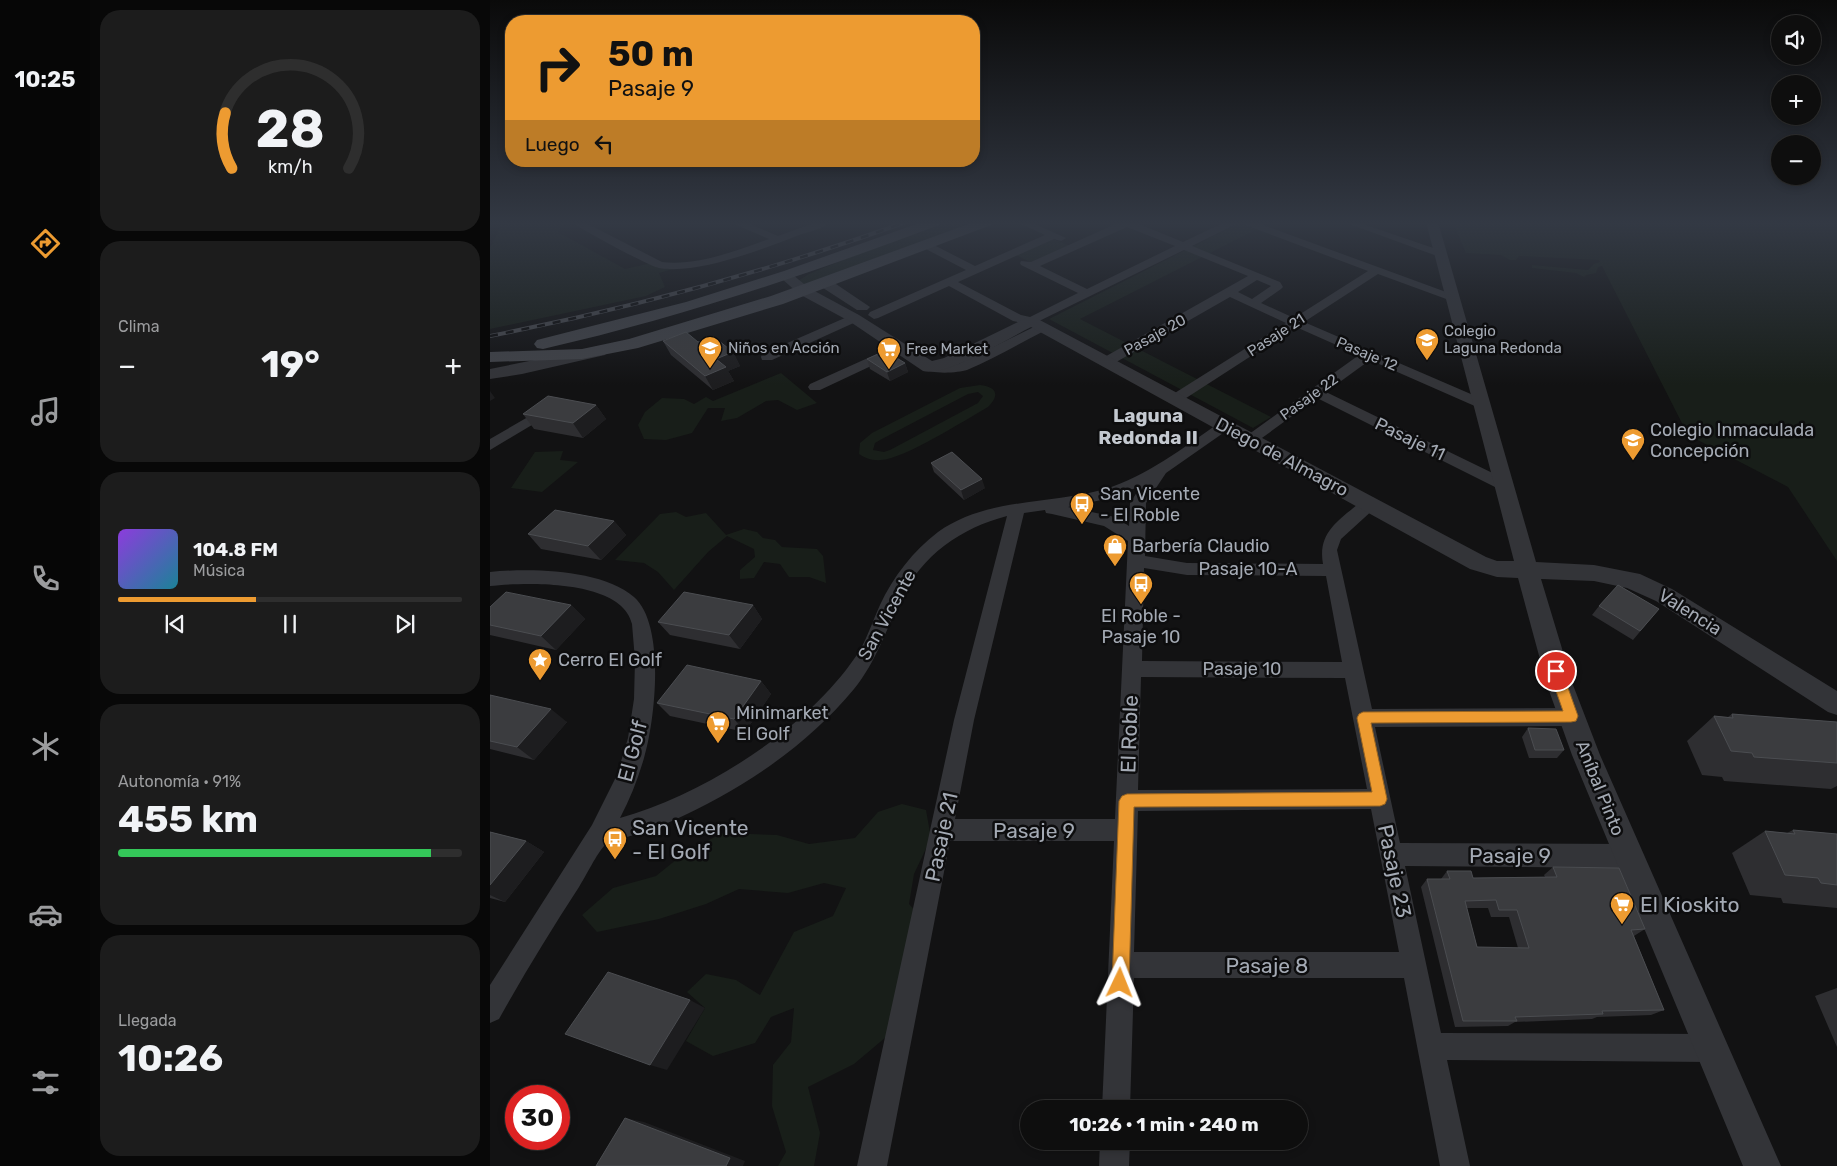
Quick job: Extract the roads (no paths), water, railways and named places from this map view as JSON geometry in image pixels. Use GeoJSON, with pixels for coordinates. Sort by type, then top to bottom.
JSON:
{"type":"FeatureCollection","features":[{"type":"Feature","properties":{"kind":"main road"},"geometry":{"type":"LineString","coordinates":[[490,365],[783,276]]}},
{"type":"Feature","properties":{"kind":"main road"},"geometry":{"type":"LineString","coordinates":[[701,323],[791,276]]}},
{"type":"Feature","properties":{"kind":"main road"},"geometry":{"type":"LineString","coordinates":[[490,365],[537,355],[582,354],[606,350],[804,291],[843,276]]}},
{"type":"Feature","properties":{"kind":"main road"},"geometry":{"type":"LineString","coordinates":[[537,355],[563,345],[632,339],[670,332]]}},
{"type":"Feature","properties":{"kind":"street"},"geometry":{"type":"LineString","coordinates":[[874,314],[959,276]]}},
{"type":"Feature","properties":{"kind":"street"},"geometry":{"type":"LineString","coordinates":[[1053,276],[1088,293]]}},
{"type":"Feature","properties":{"kind":"street"},"geometry":{"type":"LineString","coordinates":[[788,278],[804,291],[854,318],[929,367],[951,369],[962,367],[1088,293],[1121,276]]}},
{"type":"Feature","properties":{"kind":"street"},"geometry":{"type":"LineString","coordinates":[[1230,292],[1255,276]]}},
{"type":"Feature","properties":{"kind":"street"},"geometry":{"type":"LineString","coordinates":[[1252,304],[1277,287],[1276,284],[1257,276]]}},
{"type":"Feature","properties":{"kind":"street","name":"Pasaje 21"},"geometry":{"type":"LineString","coordinates":[[1175,399],[1366,276]]}},
{"type":"Feature","properties":{"kind":"street"},"geometry":{"type":"LineString","coordinates":[[1394,276],[1453,298]]}},
{"type":"Feature","properties":{"kind":"street","name":"Aníbal Pinto"},"geometry":{"type":"LineString","coordinates":[[1447,276],[1527,570],[1571,716],[1628,856],[1762,1166]]}},
{"type":"Feature","properties":{"kind":"street"},"geometry":{"type":"LineString","coordinates":[[949,281],[1017,318],[1036,324]]}},
{"type":"Feature","properties":{"kind":"street"},"geometry":{"type":"LineString","coordinates":[[825,283],[950,362]]}},
{"type":"Feature","properties":{"kind":"street","name":"Pasaje 12"},"geometry":{"type":"LineString","coordinates":[[1230,292],[1252,304],[1482,404]]}},
{"type":"Feature","properties":{"kind":"street","name":"Pasaje 20"},"geometry":{"type":"LineString","coordinates":[[1106,362],[1230,292]]}},
{"type":"Feature","properties":{"kind":"street"},"geometry":{"type":"LineString","coordinates":[[767,357],[854,318]]}},
{"type":"Feature","properties":{"kind":"street"},"geometry":{"type":"LineString","coordinates":[[929,367],[950,362],[1036,324]]}},
{"type":"Feature","properties":{"kind":"street","name":"Diego de Almagro"},"geometry":{"type":"LineString","coordinates":[[1036,324],[1484,566],[1497,569],[1527,570]]}},
{"type":"Feature","properties":{"kind":"street"},"geometry":{"type":"LineString","coordinates":[[815,387],[899,348]]}},
{"type":"Feature","properties":{"kind":"street"},"geometry":{"type":"LineString","coordinates":[[490,365],[564,361],[606,350]]}},
{"type":"Feature","properties":{"kind":"street","name":"Pasaje 22"},"geometry":{"type":"LineString","coordinates":[[1250,440],[1368,354]]}},
{"type":"Feature","properties":{"kind":"street","name":"Pasaje 11"},"geometry":{"type":"LineString","coordinates":[[1316,392],[1504,485]]}},
{"type":"Feature","properties":{"kind":"street"},"geometry":{"type":"LineString","coordinates":[[490,445],[556,404]]}},
{"type":"Feature","properties":{"kind":"street","name":"San Vicente"},"geometry":{"type":"LineString","coordinates":[[598,835],[652,819],[680,807],[765,756],[806,727],[839,694],[866,656],[893,597],[912,567],[927,551],[955,529],[988,516],[1077,501],[1135,484],[1162,469],[1224,426]]}},
{"type":"Feature","properties":{"kind":"street","name":"El Roble"},"geometry":{"type":"LineString","coordinates":[[1116,1100],[1138,503],[1152,480],[1162,469]]}},
{"type":"Feature","properties":{"kind":"street","name":"Pasaje 23"},"geometry":{"type":"LineString","coordinates":[[1369,504],[1333,536],[1329,550],[1455,1166]]}},
{"type":"Feature","properties":{"kind":"street"},"geometry":{"type":"LineString","coordinates":[[1037,507],[1109,521],[1135,549]]}},
{"type":"Feature","properties":{"kind":"street","name":"Pasaje 21"},"geometry":{"type":"LineString","coordinates":[[872,1166],[943,830],[964,720],[1017,510]]}},
{"type":"Feature","properties":{"kind":"street","name":"Pasaje 10-A"},"geometry":{"type":"LineString","coordinates":[[1135,549],[1182,569],[1333,570]]}},
{"type":"Feature","properties":{"kind":"street","name":"Valencia"},"geometry":{"type":"LineString","coordinates":[[1527,570],[1594,573],[1632,580],[1664,595],[1837,704]]}},
{"type":"Feature","properties":{"kind":"street","name":"El Golf"},"geometry":{"type":"LineString","coordinates":[[490,579],[566,578],[591,584],[621,598],[638,615],[644,658],[642,715],[637,745],[621,792],[598,835],[517,961],[490,1010]]}},
{"type":"Feature","properties":{"kind":"street","name":"Pasaje 10"},"geometry":{"type":"LineString","coordinates":[[1131,669],[1353,670]]}},
{"type":"Feature","properties":{"kind":"street"},"geometry":{"type":"LineString","coordinates":[[1363,718],[1571,716]]}},
{"type":"Feature","properties":{"kind":"street"},"geometry":{"type":"LineString","coordinates":[[1127,801],[1380,799]]}},
{"type":"Feature","properties":{"kind":"street","name":"Pasaje 9"},"geometry":{"type":"LineString","coordinates":[[943,830],[1126,830]]}},
{"type":"Feature","properties":{"kind":"street","name":"Pasaje 9"},"geometry":{"type":"LineString","coordinates":[[1391,854],[1628,856]]}},
{"type":"Feature","properties":{"kind":"street","name":"Pasaje 8"},"geometry":{"type":"LineString","coordinates":[[1121,965],[1414,965]]}},
{"type":"Feature","properties":{"kind":"street"},"geometry":{"type":"LineString","coordinates":[[1430,1046],[1711,1048]]}},
{"type":"Feature","properties":{"kind":"street"},"geometry":{"type":"LineString","coordinates":[[1114,1166],[1115,1150]]}},
{"type":"Feature","properties":{"kind":"railway"},"geometry":{"type":"LineString","coordinates":[[490,336],[648,301],[737,276]]}},
{"type":"Feature","properties":{"kind":"place","name":"Colegio Laguna Redonda"},"geometry":{"type":"Point","coordinates":[1427,361]}},
{"type":"Feature","properties":{"kind":"place","name":"Niños en Acción"},"geometry":{"type":"Point","coordinates":[710,369]}},
{"type":"Feature","properties":{"kind":"place","name":"Free Market"},"geometry":{"type":"Point","coordinates":[889,370]}},
{"type":"Feature","properties":{"kind":"place","name":"Colegio Inmaculada Concepción"},"geometry":{"type":"Point","coordinates":[1633,461]}},
{"type":"Feature","properties":{"kind":"place","name":"San Vicente - El Roble"},"geometry":{"type":"Point","coordinates":[1082,525]}},
{"type":"Feature","properties":{"kind":"place","name":"Barbería Claudio"},"geometry":{"type":"Point","coordinates":[1115,567]}},
{"type":"Feature","properties":{"kind":"place","name":"El Roble - Pasaje 10"},"geometry":{"type":"Point","coordinates":[1141,605]}},
{"type":"Feature","properties":{"kind":"place","name":"Cerro El Golf"},"geometry":{"type":"Point","coordinates":[540,681]}},
{"type":"Feature","properties":{"kind":"place","name":"Minimarket El Golf"},"geometry":{"type":"Point","coordinates":[718,744]}},
{"type":"Feature","properties":{"kind":"place","name":"San Vicente - El Golf"},"geometry":{"type":"Point","coordinates":[615,860]}},
{"type":"Feature","properties":{"kind":"place","name":"El Kioskito"},"geometry":{"type":"Point","coordinates":[1622,925]}},
{"type":"Feature","properties":{"kind":"district","name":"Laguna Redonda II"},"geometry":{"type":"Point","coordinates":[1148,426]}}]}
